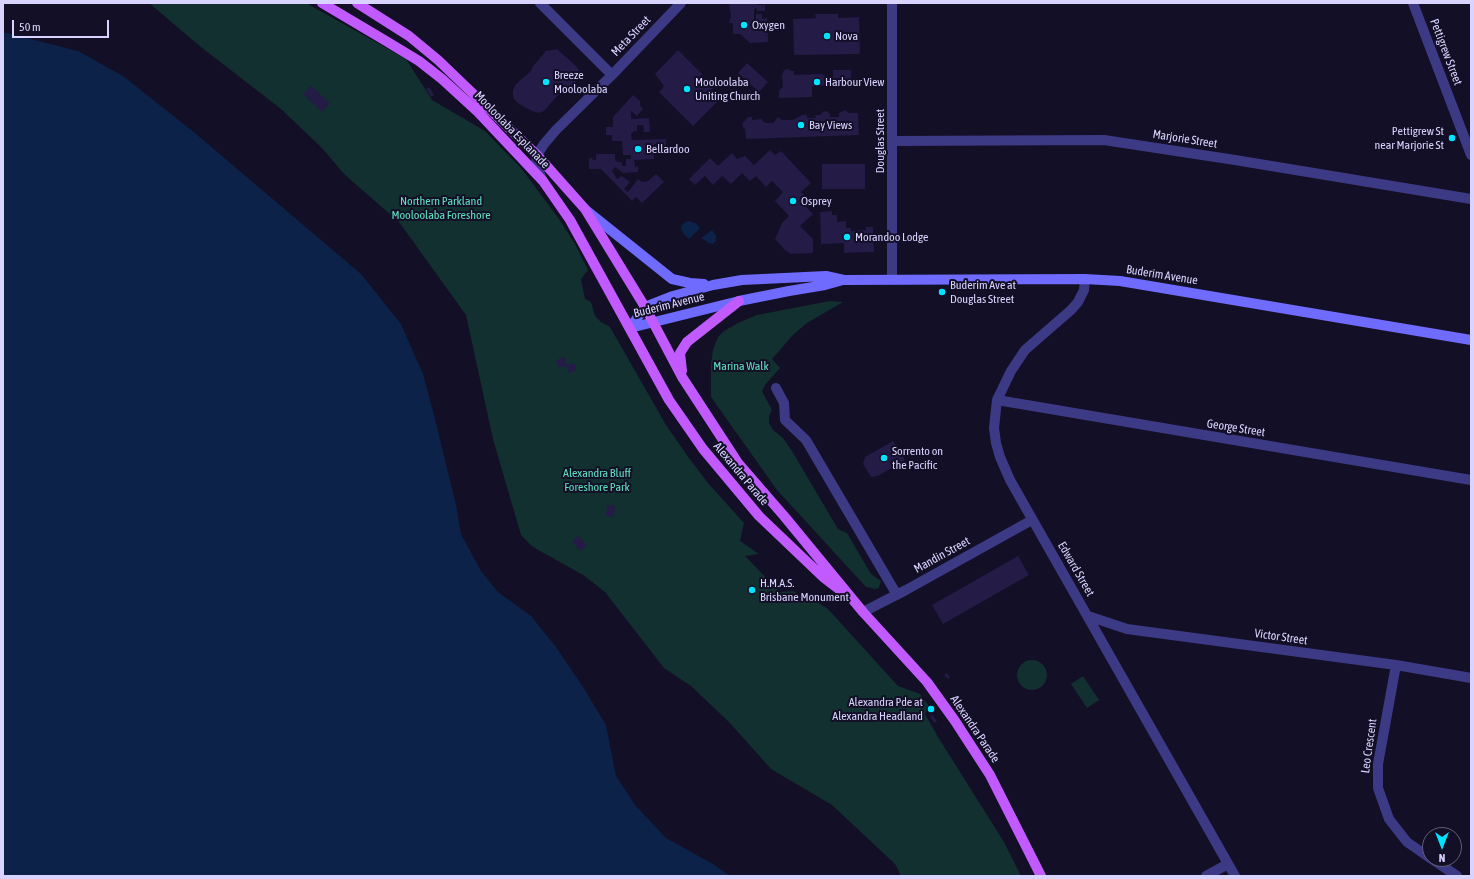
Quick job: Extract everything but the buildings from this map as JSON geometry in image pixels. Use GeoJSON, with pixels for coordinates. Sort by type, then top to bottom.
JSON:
{"type":"FeatureCollection","features":[{"type":"Feature","properties":{"kind":"main road","name":"Mooloolaba Esplanade"},"geometry":{"type":"LineString","coordinates":[[322,3],[386,40],[422,64],[442,79],[478,112],[543,181],[570,220],[630,328]]}},
{"type":"Feature","properties":{"kind":"main road","name":"Mooloolaba Esplanade"},"geometry":{"type":"LineString","coordinates":[[357,3],[396,26],[426,49],[482,100],[537,155],[585,209],[653,322]]}},
{"type":"Feature","properties":{"kind":"main road"},"geometry":{"type":"LineString","coordinates":[[585,209],[672,279],[690,283],[714,285]]}},
{"type":"Feature","properties":{"kind":"main road","name":"Buderim Avenue"},"geometry":{"type":"LineString","coordinates":[[630,328],[645,307],[673,296],[714,285],[742,280],[779,277],[826,276],[844,280]]}},
{"type":"Feature","properties":{"kind":"main road","name":"Buderim Avenue"},"geometry":{"type":"LineString","coordinates":[[630,328],[739,302],[844,280],[1085,279],[1120,281],[1471,340]]}},
{"type":"Feature","properties":{"kind":"main road"},"geometry":{"type":"LineString","coordinates":[[682,377],[680,353],[687,342],[739,302]]}},
{"type":"Feature","properties":{"kind":"main road","name":"Alexandra Parade"},"geometry":{"type":"LineString","coordinates":[[653,322],[682,377],[738,463],[863,612]]}},
{"type":"Feature","properties":{"kind":"main road","name":"Alexandra Parade"},"geometry":{"type":"LineString","coordinates":[[630,328],[669,400],[703,449],[759,516],[822,577],[845,594],[927,682],[956,721],[990,775],[1041,876]]}},
{"type":"Feature","properties":{"kind":"street"},"geometry":{"type":"LineString","coordinates":[[540,3],[612,75]]}},
{"type":"Feature","properties":{"kind":"street","name":"Meta Street"},"geometry":{"type":"LineString","coordinates":[[537,155],[556,130],[612,75],[681,3]]}},
{"type":"Feature","properties":{"kind":"street","name":"Douglas Street"},"geometry":{"type":"LineString","coordinates":[[892,3],[892,279]]}},
{"type":"Feature","properties":{"kind":"street","name":"Pettigrew Street"},"geometry":{"type":"LineString","coordinates":[[1413,3],[1471,156]]}},
{"type":"Feature","properties":{"kind":"street","name":"Marjorie Street"},"geometry":{"type":"LineString","coordinates":[[893,141],[1104,140],[1471,199]]}},
{"type":"Feature","properties":{"kind":"street"},"geometry":{"type":"LineString","coordinates":[[537,155],[536,163],[543,181]]}},
{"type":"Feature","properties":{"kind":"street","name":"Edward Street"},"geometry":{"type":"LineString","coordinates":[[1085,279],[1084,290],[1078,302],[1071,310],[1035,341],[1017,360],[997,400],[994,428],[996,443],[1000,457],[1010,480],[1032,520],[1235,876]]}},
{"type":"Feature","properties":{"kind":"street"},"geometry":{"type":"LineString","coordinates":[[776,388],[784,403],[786,420],[806,440],[897,595]]}},
{"type":"Feature","properties":{"kind":"street","name":"George Street"},"geometry":{"type":"LineString","coordinates":[[997,400],[1471,480]]}},
{"type":"Feature","properties":{"kind":"street","name":"Mandin Street"},"geometry":{"type":"LineString","coordinates":[[863,612],[897,595],[1032,520]]}},
{"type":"Feature","properties":{"kind":"street","name":"Victor Street"},"geometry":{"type":"LineString","coordinates":[[1088,616],[1127,628],[1471,678]]}},
{"type":"Feature","properties":{"kind":"street","name":"Leo Crescent"},"geometry":{"type":"LineString","coordinates":[[1396,666],[1378,764],[1378,788],[1389,819],[1407,842],[1422,852]]}},
{"type":"Feature","properties":{"kind":"street"},"geometry":{"type":"LineString","coordinates":[[1206,876],[1228,864]]}},
{"type":"Feature","properties":{"kind":"street","name":"Leo Crescent"},"geometry":{"type":"LineString","coordinates":[[1444,867],[1457,876]]}},
{"type":"Feature","properties":{"kind":"green space","name":"Alexandra Bluff Foreshore Park"},"geometry":{"type":"Polygon","coordinates":[[[149,3],[306,3],[406,59],[432,100],[485,131],[521,168],[559,219],[575,244],[588,270],[581,279],[585,299],[591,302],[595,316],[601,322],[610,327],[666,425],[689,458],[708,483],[744,523],[740,541],[759,554],[745,556],[780,592],[793,591],[814,600],[828,609],[898,686],[920,694],[929,706],[925,714],[1004,842],[1021,876],[901,876],[895,864],[832,805],[771,769],[729,722],[691,686],[664,668],[605,592],[583,575],[533,547],[521,535],[493,439],[466,315],[399,222],[344,174],[322,148],[281,109],[201,47],[149,3]]]}},
{"type":"Feature","properties":{"kind":"green space","name":"Marina Walk"},"geometry":{"type":"Polygon","coordinates":[[[830,301],[843,302],[807,323],[793,335],[772,359],[780,368],[765,385],[762,391],[772,410],[769,416],[769,423],[773,430],[783,438],[792,451],[838,529],[847,533],[871,574],[881,581],[879,588],[875,589],[866,587],[777,490],[711,397],[711,364],[713,350],[718,337],[724,331],[757,315],[830,301]]]}},
{"type":"Feature","properties":{"kind":"green space"},"geometry":{"type":"Polygon","coordinates":[[[1032,660],[1043,664],[1047,675],[1043,686],[1032,690],[1021,686],[1017,675],[1021,664],[1032,660]]]}},
{"type":"Feature","properties":{"kind":"green space"},"geometry":{"type":"Polygon","coordinates":[[[1083,676],[1099,700],[1087,708],[1071,684],[1083,676]]]}},
{"type":"Feature","properties":{"kind":"water"},"geometry":{"type":"Polygon","coordinates":[[[3,32],[78,51],[123,76],[195,133],[361,274],[401,324],[423,374],[456,505],[461,534],[481,571],[498,592],[531,616],[556,647],[583,687],[606,725],[616,776],[636,806],[666,838],[713,864],[730,876],[3,876],[3,32]]]}},
{"type":"Feature","properties":{"kind":"water"},"geometry":{"type":"Polygon","coordinates":[[[688,221],[695,223],[700,228],[689,239],[683,233],[681,227],[688,221]]]}},
{"type":"Feature","properties":{"kind":"water"},"geometry":{"type":"Polygon","coordinates":[[[712,230],[716,235],[716,241],[713,244],[701,238],[712,230]]]}},
{"type":"Feature","properties":{"kind":"place","name":"Oxygen"},"geometry":{"type":"Point","coordinates":[744,25]}},
{"type":"Feature","properties":{"kind":"place","name":"Nova"},"geometry":{"type":"Point","coordinates":[827,36]}},
{"type":"Feature","properties":{"kind":"place","name":"Breeze Mooloolaba"},"geometry":{"type":"Point","coordinates":[546,82]}},
{"type":"Feature","properties":{"kind":"place","name":"Harbour View"},"geometry":{"type":"Point","coordinates":[817,82]}},
{"type":"Feature","properties":{"kind":"place","name":"Mooloolaba Uniting Church"},"geometry":{"type":"Point","coordinates":[687,89]}},
{"type":"Feature","properties":{"kind":"place","name":"Bay Views"},"geometry":{"type":"Point","coordinates":[801,125]}},
{"type":"Feature","properties":{"kind":"place","name":"Pettigrew St near Marjorie St"},"geometry":{"type":"Point","coordinates":[1452,138]}},
{"type":"Feature","properties":{"kind":"place","name":"Bellardoo"},"geometry":{"type":"Point","coordinates":[638,149]}},
{"type":"Feature","properties":{"kind":"place","name":"Osprey"},"geometry":{"type":"Point","coordinates":[793,201]}},
{"type":"Feature","properties":{"kind":"place","name":"Morandoo Lodge"},"geometry":{"type":"Point","coordinates":[847,237]}},
{"type":"Feature","properties":{"kind":"place","name":"Buderim Ave at Douglas Street"},"geometry":{"type":"Point","coordinates":[942,292]}},
{"type":"Feature","properties":{"kind":"place","name":"Sorrento on the Pacific"},"geometry":{"type":"Point","coordinates":[884,458]}},
{"type":"Feature","properties":{"kind":"place","name":"H.M.A.S. Brisbane Monument"},"geometry":{"type":"Point","coordinates":[752,590]}},
{"type":"Feature","properties":{"kind":"place","name":"Alexandra Pde at Alexandra Headland"},"geometry":{"type":"Point","coordinates":[931,709]}},
{"type":"Feature","properties":{"kind":"park label","name":"Northern Parkland Mooloolaba Foreshore"},"geometry":{"type":"Point","coordinates":[441,208]}}]}
